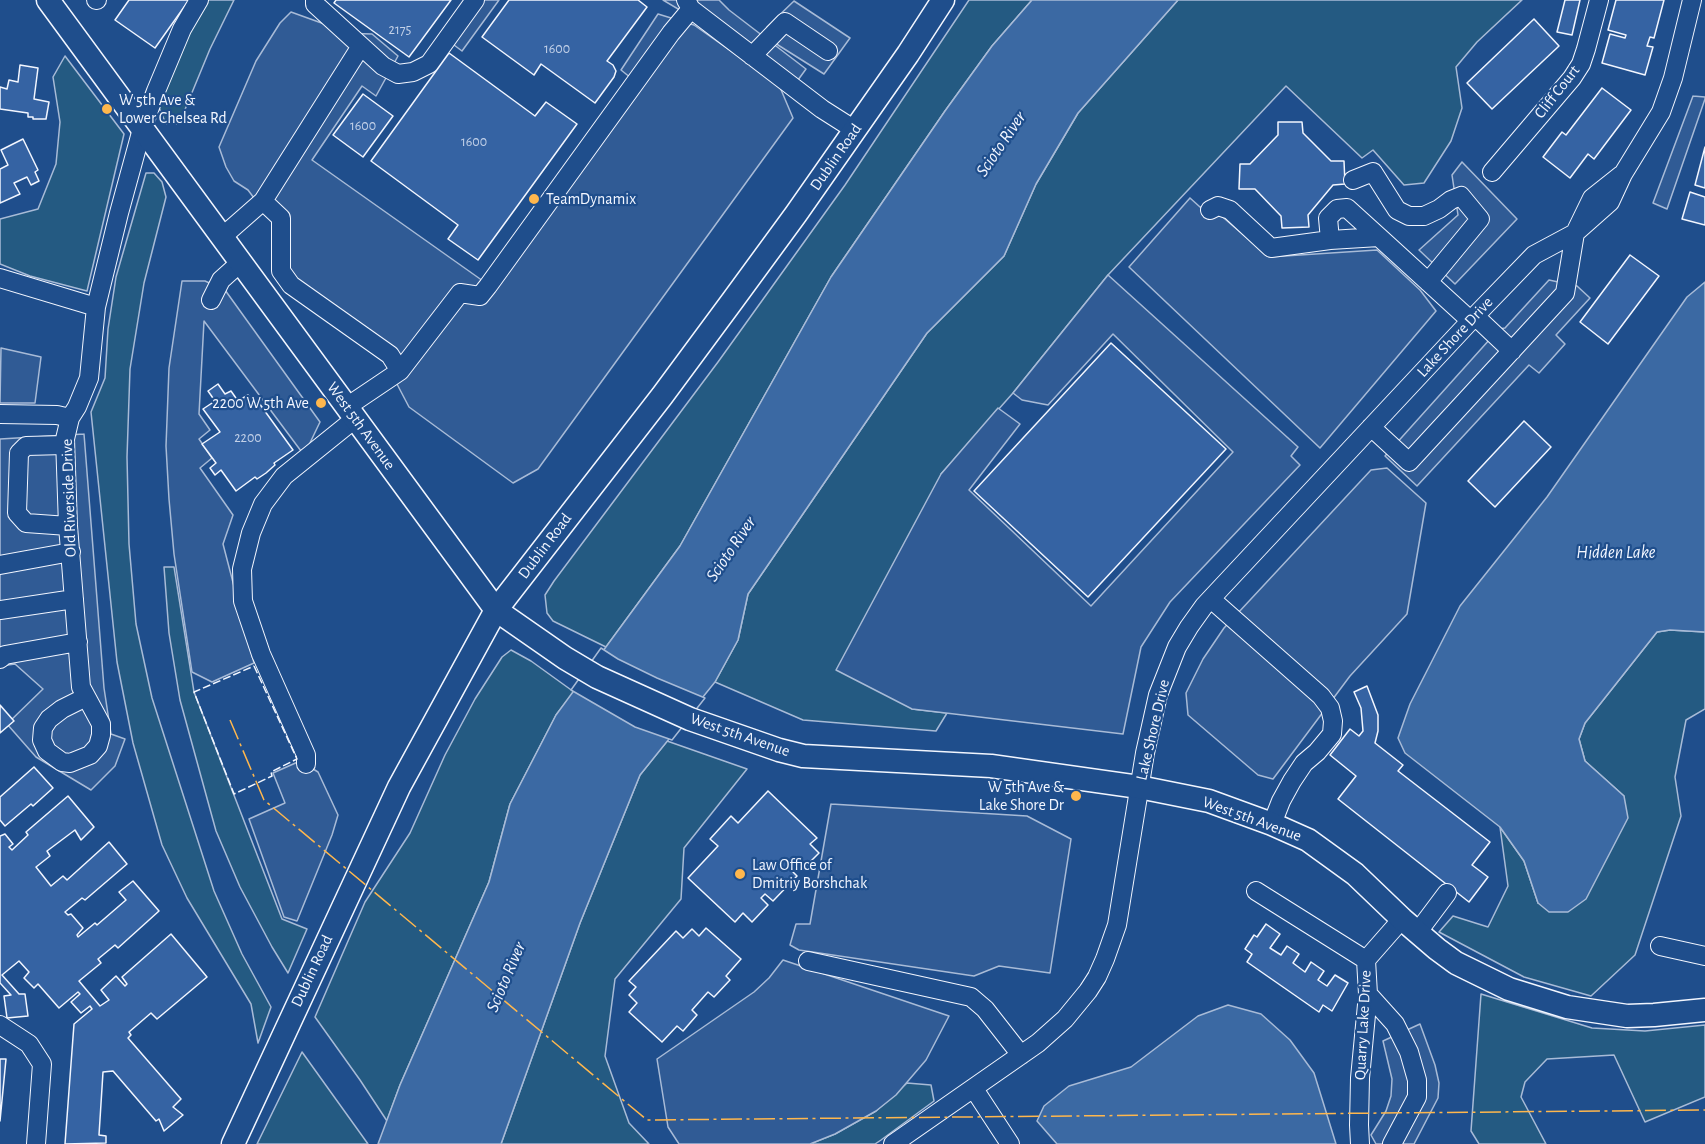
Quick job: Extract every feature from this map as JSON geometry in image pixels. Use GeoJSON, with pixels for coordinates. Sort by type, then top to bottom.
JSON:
{"type":"FeatureCollection","features":[{"type":"Feature","properties":{"kind":"main road","name":"West 5th Avenue"},"geometry":{"type":"LineString","coordinates":[[48,0],[496,610],[597,676],[690,719],[803,756],[991,766],[1139,787],[1209,801],[1308,840],[1354,874],[1409,926],[1456,963],[1509,989],[1567,1007],[1627,1016],[1705,1010]]}},
{"type":"Feature","properties":{"kind":"main road","name":"Dublin Road"},"geometry":{"type":"LineString","coordinates":[[233,1144],[399,787],[496,610],[662,396],[796,214],[943,0]]}},
{"type":"Feature","properties":{"kind":"street","name":"Old Riverside Drive"},"geometry":{"type":"LineString","coordinates":[[86,697],[81,687],[70,552],[65,445],[70,418],[89,378],[96,307],[142,129],[182,29],[199,0]]}},
{"type":"Feature","properties":{"kind":"street"},"geometry":{"type":"LineString","coordinates":[[315,0],[315,4],[383,66],[398,74],[413,72],[429,64],[474,0]]}},
{"type":"Feature","properties":{"kind":"street","name":"Cliff Court"},"geometry":{"type":"LineString","coordinates":[[1492,172],[1577,71],[1586,49],[1599,0]]}},
{"type":"Feature","properties":{"kind":"street"},"geometry":{"type":"LineString","coordinates":[[1371,427],[1409,462],[1565,293],[1575,232],[1592,198],[1623,174],[1661,112],[1673,78],[1692,0]]}},
{"type":"Feature","properties":{"kind":"street"},"geometry":{"type":"LineString","coordinates":[[306,764],[306,754],[261,654],[243,601],[242,569],[251,533],[263,504],[284,476],[352,412],[400,371],[460,293],[480,296],[689,5],[822,109],[855,130]]}},
{"type":"Feature","properties":{"kind":"street"},"geometry":{"type":"LineString","coordinates":[[752,56],[785,22],[828,51]]}},
{"type":"Feature","properties":{"kind":"street"},"geometry":{"type":"LineString","coordinates":[[222,237],[263,201],[361,46]]}},
{"type":"Feature","properties":{"kind":"street"},"geometry":{"type":"LineString","coordinates":[[1353,180],[1373,172],[1397,210],[1409,216],[1424,216],[1461,196],[1480,219],[1428,282]]}},
{"type":"Feature","properties":{"kind":"street"},"geometry":{"type":"LineString","coordinates":[[263,201],[280,218],[281,271],[291,285],[390,355],[400,371]]}},
{"type":"Feature","properties":{"kind":"street"},"geometry":{"type":"LineString","coordinates":[[1210,210],[1218,206],[1230,210],[1270,248],[1330,240],[1379,237]]}},
{"type":"Feature","properties":{"kind":"street"},"geometry":{"type":"LineString","coordinates":[[1330,240],[1329,218],[1336,209],[1347,208],[1428,282],[1512,351]]}},
{"type":"Feature","properties":{"kind":"street","name":"Lake Shore Drive"},"geometry":{"type":"LineString","coordinates":[[893,1144],[1052,1032],[1076,1007],[1097,977],[1117,925],[1139,787],[1164,675],[1189,627],[1211,599],[1534,255],[1575,232]]}},
{"type":"Feature","properties":{"kind":"street"},"geometry":{"type":"LineString","coordinates":[[211,300],[221,280],[241,262]]}},
{"type":"Feature","properties":{"kind":"street"},"geometry":{"type":"LineString","coordinates":[[0,278],[96,307]]}},
{"type":"Feature","properties":{"kind":"street"},"geometry":{"type":"LineString","coordinates":[[0,414],[57,415],[70,418]]}},
{"type":"Feature","properties":{"kind":"street"},"geometry":{"type":"LineString","coordinates":[[65,445],[26,446],[19,453],[17,513],[26,523],[69,526]]}},
{"type":"Feature","properties":{"kind":"street"},"geometry":{"type":"LineString","coordinates":[[0,565],[70,552]]}},
{"type":"Feature","properties":{"kind":"street"},"geometry":{"type":"LineString","coordinates":[[0,610],[74,599]]}},
{"type":"Feature","properties":{"kind":"street"},"geometry":{"type":"LineString","coordinates":[[1211,599],[1322,696],[1330,708],[1333,721],[1332,734],[1304,763],[1292,781],[1272,824]]}},
{"type":"Feature","properties":{"kind":"street"},"geometry":{"type":"LineString","coordinates":[[0,659],[5,655],[78,642]]}},
{"type":"Feature","properties":{"kind":"street"},"geometry":{"type":"LineString","coordinates":[[1256,891],[1366,960]]}},
{"type":"Feature","properties":{"kind":"street","name":"Quarry Lake Drive"},"geometry":{"type":"LineString","coordinates":[[1360,1144],[1360,1078],[1368,994],[1366,960],[1447,893]]}},
{"type":"Feature","properties":{"kind":"street"},"geometry":{"type":"LineString","coordinates":[[1660,946],[1705,956]]}},
{"type":"Feature","properties":{"kind":"street"},"geometry":{"type":"LineString","coordinates":[[808,961],[971,997],[985,1009],[1021,1055]]}},
{"type":"Feature","properties":{"kind":"street"},"geometry":{"type":"LineString","coordinates":[[1368,994],[1395,1024],[1409,1052],[1418,1080],[1417,1097],[1392,1144]]}},
{"type":"Feature","properties":{"kind":"street"},"geometry":{"type":"LineString","coordinates":[[0,1025],[29,1044],[42,1064],[36,1144]]}},
{"type":"Feature","properties":{"kind":"street"},"geometry":{"type":"LineString","coordinates":[[974,1089],[1010,1144]]}},
{"type":"Feature","properties":{"kind":"shaded area"},"geometry":{"type":"Polygon","coordinates":[[[203,0],[234,0],[210,49],[179,124],[166,124],[155,98],[203,0]]]}},
{"type":"Feature","properties":{"kind":"shaded area"},"geometry":{"type":"Polygon","coordinates":[[[481,0],[499,0],[462,51],[450,42],[481,0]]]}},
{"type":"Feature","properties":{"kind":"shaded area"},"geometry":{"type":"Polygon","coordinates":[[[663,0],[719,0],[806,69],[798,80],[663,0]]]}},
{"type":"Feature","properties":{"kind":"shaded area"},"geometry":{"type":"Polygon","coordinates":[[[969,0],[1032,0],[992,46],[831,277],[680,546],[606,647],[553,621],[547,613],[545,595],[554,581],[718,362],[845,185],[969,0]]]}},
{"type":"Feature","properties":{"kind":"shaded area"},"geometry":{"type":"Polygon","coordinates":[[[1178,0],[1522,0],[1477,42],[1456,67],[1462,108],[1451,141],[1424,183],[1404,185],[1373,150],[1362,158],[1286,86],[1108,275],[1013,393],[941,474],[912,709],[947,713],[936,731],[803,720],[715,682],[738,640],[748,594],[927,333],[1004,256],[1036,184],[1078,113],[1178,0]]]}},
{"type":"Feature","properties":{"kind":"shaded area"},"geometry":{"type":"Polygon","coordinates":[[[794,1],[850,38],[824,74],[778,45],[767,27],[794,1]]]}},
{"type":"Feature","properties":{"kind":"shaded area"},"geometry":{"type":"Polygon","coordinates":[[[291,12],[327,25],[339,33],[372,34],[398,56],[376,96],[362,86],[312,160],[483,281],[631,78],[621,70],[658,14],[694,25],[779,85],[793,118],[538,469],[513,483],[409,407],[386,363],[289,292],[275,226],[248,190],[234,181],[226,167],[219,147],[256,61],[280,23],[291,12]]]}},
{"type":"Feature","properties":{"kind":"shaded area"},"geometry":{"type":"Polygon","coordinates":[[[65,56],[124,134],[87,291],[30,276],[0,264],[0,219],[38,209],[56,164],[60,122],[53,77],[65,56]]]}},
{"type":"Feature","properties":{"kind":"shaded area"},"geometry":{"type":"Polygon","coordinates":[[[1693,96],[1705,97],[1705,99],[1667,209],[1653,203],[1693,96]]]}},
{"type":"Feature","properties":{"kind":"shaded area"},"geometry":{"type":"Polygon","coordinates":[[[1462,162],[1517,219],[1455,284],[1419,250],[1458,215],[1452,175],[1462,162]]]}},
{"type":"Feature","properties":{"kind":"shaded area"},"geometry":{"type":"Polygon","coordinates":[[[146,173],[154,173],[162,182],[166,197],[144,283],[130,369],[127,457],[129,544],[136,624],[152,698],[214,891],[242,954],[271,1007],[258,1043],[251,1004],[187,898],[162,845],[133,743],[117,662],[91,412],[105,378],[108,329],[116,277],[146,173]]]}},
{"type":"Feature","properties":{"kind":"shaded area"},"geometry":{"type":"Polygon","coordinates":[[[1190,198],[1200,207],[1218,213],[1269,257],[1377,250],[1420,290],[1436,311],[1320,448],[1129,267],[1190,198]]]}},
{"type":"Feature","properties":{"kind":"shaded area"},"geometry":{"type":"Polygon","coordinates":[[[1108,275],[1298,447],[1291,456],[1300,465],[1170,602],[1141,647],[1123,734],[912,709],[836,670],[941,474],[998,408],[1020,424],[969,490],[1091,606],[1233,452],[1113,334],[1048,405],[1022,400],[1013,393],[1108,275]]]}},
{"type":"Feature","properties":{"kind":"shaded area"},"geometry":{"type":"Polygon","coordinates":[[[1549,280],[1577,286],[1590,298],[1556,335],[1565,344],[1539,373],[1529,365],[1417,486],[1385,456],[1499,329],[1505,328],[1549,280]]]}},
{"type":"Feature","properties":{"kind":"shaded area"},"geometry":{"type":"Polygon","coordinates":[[[182,281],[205,281],[225,290],[320,422],[308,447],[301,451],[204,321],[199,414],[210,430],[199,439],[212,458],[200,468],[233,515],[223,544],[254,663],[212,682],[192,672],[174,554],[169,499],[166,446],[169,368],[182,281]]]}},
{"type":"Feature","properties":{"kind":"shaded area"},"geometry":{"type":"Polygon","coordinates":[[[1,348],[41,357],[35,403],[0,403],[1,348]]]}},
{"type":"Feature","properties":{"kind":"shaded area"},"geometry":{"type":"Polygon","coordinates":[[[84,434],[104,688],[111,734],[125,739],[115,766],[91,790],[36,757],[7,724],[43,689],[15,664],[0,666],[0,439],[84,434]]]}},
{"type":"Feature","properties":{"kind":"shaded area"},"geometry":{"type":"Polygon","coordinates":[[[1387,468],[1426,503],[1407,614],[1350,676],[1273,779],[1258,775],[1188,715],[1186,693],[1203,659],[1224,628],[1371,470],[1387,468]]]}},
{"type":"Feature","properties":{"kind":"shaded area"},"geometry":{"type":"Polygon","coordinates":[[[164,567],[174,567],[194,692],[282,919],[307,929],[288,973],[240,887],[216,831],[180,700],[169,633],[164,567]]]}},
{"type":"Feature","properties":{"kind":"shaded area"},"geometry":{"type":"Polygon","coordinates":[[[1670,630],[1705,632],[1705,709],[1686,720],[1675,777],[1681,816],[1635,955],[1591,996],[1524,977],[1439,932],[1453,916],[1488,927],[1508,886],[1500,827],[1524,861],[1538,903],[1624,796],[1585,761],[1579,739],[1585,723],[1657,632],[1670,630]]]}},
{"type":"Feature","properties":{"kind":"shaded area"},"geometry":{"type":"Polygon","coordinates":[[[511,650],[531,661],[574,692],[556,715],[510,804],[489,882],[400,1085],[387,1121],[315,1017],[365,902],[410,833],[445,755],[475,699],[502,657],[511,650]]]}},
{"type":"Feature","properties":{"kind":"shaded area"},"geometry":{"type":"Polygon","coordinates":[[[667,741],[747,769],[684,848],[681,899],[615,979],[605,1056],[629,1123],[649,1144],[501,1144],[580,923],[640,775],[667,741]]]}},
{"type":"Feature","properties":{"kind":"shaded area"},"geometry":{"type":"Polygon","coordinates":[[[300,761],[318,772],[338,815],[297,921],[284,917],[249,819],[285,803],[273,773],[300,761]]]}},
{"type":"Feature","properties":{"kind":"shaded area"},"geometry":{"type":"Polygon","coordinates":[[[831,804],[1027,816],[1071,839],[1050,973],[999,966],[974,976],[799,950],[790,945],[796,924],[810,924],[831,804]]]}},
{"type":"Feature","properties":{"kind":"shaded area"},"geometry":{"type":"Polygon","coordinates":[[[783,960],[949,1016],[926,1060],[896,1095],[876,1111],[835,1134],[810,1144],[679,1144],[668,1127],[657,1059],[754,992],[783,960]]]}},
{"type":"Feature","properties":{"kind":"shaded area"},"geometry":{"type":"Polygon","coordinates":[[[1481,994],[1592,1028],[1645,1031],[1705,1025],[1705,1097],[1645,1122],[1614,1055],[1547,1059],[1525,1082],[1521,1097],[1546,1144],[1479,1144],[1471,1131],[1481,994]]]}},
{"type":"Feature","properties":{"kind":"shaded area"},"geometry":{"type":"Polygon","coordinates":[[[1420,1024],[1435,1065],[1439,1083],[1438,1098],[1414,1144],[1376,1144],[1371,1135],[1386,1111],[1391,1096],[1392,1079],[1383,1041],[1420,1024]]]}},
{"type":"Feature","properties":{"kind":"shaded area"},"geometry":{"type":"Polygon","coordinates":[[[302,1052],[368,1144],[257,1144],[302,1052]]]}},
{"type":"Feature","properties":{"kind":"shaded area"},"geometry":{"type":"Polygon","coordinates":[[[907,1083],[931,1085],[934,1101],[875,1144],[810,1144],[835,1134],[876,1111],[907,1083]]]}},
{"type":"Feature","properties":{"kind":"water","name":"Scioto River"},"geometry":{"type":"Polygon","coordinates":[[[1032,0],[1178,0],[1078,113],[1036,184],[1004,256],[927,333],[748,594],[738,640],[715,682],[640,775],[580,923],[501,1144],[378,1144],[400,1085],[489,882],[510,804],[556,715],[680,546],[831,277],[992,46],[1032,0]]]}},
{"type":"Feature","properties":{"kind":"water","name":"Hidden Lake"},"geometry":{"type":"Polygon","coordinates":[[[1705,282],[1705,632],[1670,630],[1657,632],[1585,723],[1579,739],[1585,761],[1624,796],[1628,818],[1586,899],[1568,912],[1549,912],[1538,903],[1524,861],[1500,827],[1405,753],[1398,738],[1410,704],[1460,606],[1547,497],[1687,297],[1705,282]]]}},
{"type":"Feature","properties":{"kind":"water"},"geometry":{"type":"Polygon","coordinates":[[[1228,1005],[1261,1014],[1290,1040],[1314,1073],[1336,1144],[1057,1144],[1037,1121],[1044,1106],[1069,1086],[1131,1067],[1198,1016],[1228,1005]]]}},
{"type":"Feature","properties":{"kind":"pier"},"geometry":{"type":"Polygon","coordinates":[[[601,648],[657,678],[705,698],[672,740],[635,727],[571,690],[601,648]]]}},
{"type":"Feature","properties":{"kind":"building"},"geometry":{"type":"Polygon","coordinates":[[[129,0],[189,0],[155,48],[115,20],[129,0]]]}},
{"type":"Feature","properties":{"kind":"building"},"geometry":{"type":"Polygon","coordinates":[[[336,0],[451,0],[409,57],[334,3],[336,0]]]}},
{"type":"Feature","properties":{"kind":"building"},"geometry":{"type":"Polygon","coordinates":[[[509,0],[638,0],[647,7],[607,61],[616,71],[595,103],[541,64],[534,75],[482,37],[509,0]]]}},
{"type":"Feature","properties":{"kind":"building"},"geometry":{"type":"Polygon","coordinates":[[[1565,0],[1580,0],[1572,35],[1557,32],[1565,0]]]}},
{"type":"Feature","properties":{"kind":"building"},"geometry":{"type":"Polygon","coordinates":[[[1616,0],[1664,0],[1654,38],[1650,37],[1647,46],[1653,47],[1645,75],[1602,63],[1610,34],[1625,38],[1626,35],[1608,30],[1616,0]]]}},
{"type":"Feature","properties":{"kind":"building"},"geometry":{"type":"Polygon","coordinates":[[[1534,19],[1559,46],[1492,109],[1467,83],[1534,19]]]}},
{"type":"Feature","properties":{"kind":"building"},"geometry":{"type":"Polygon","coordinates":[[[449,53],[535,116],[546,102],[577,124],[478,260],[448,239],[458,225],[371,161],[449,53]]]}},
{"type":"Feature","properties":{"kind":"building"},"geometry":{"type":"Polygon","coordinates":[[[20,65],[38,68],[34,99],[49,102],[46,119],[33,119],[33,117],[28,117],[28,113],[0,109],[0,87],[7,89],[9,80],[18,82],[20,65]]]}},
{"type":"Feature","properties":{"kind":"building"},"geometry":{"type":"Polygon","coordinates":[[[1602,88],[1631,110],[1594,159],[1588,154],[1570,178],[1543,157],[1562,132],[1566,135],[1602,88]]]}},
{"type":"Feature","properties":{"kind":"building"},"geometry":{"type":"Polygon","coordinates":[[[363,94],[393,116],[363,157],[333,135],[363,94]]]}},
{"type":"Feature","properties":{"kind":"building"},"geometry":{"type":"Polygon","coordinates":[[[1278,122],[1302,122],[1303,133],[1331,161],[1344,161],[1345,184],[1333,185],[1308,215],[1309,227],[1282,228],[1281,216],[1255,189],[1239,189],[1240,164],[1250,164],[1278,135],[1278,122]]]}},
{"type":"Feature","properties":{"kind":"building"},"geometry":{"type":"Polygon","coordinates":[[[23,139],[38,170],[35,172],[39,181],[31,185],[27,177],[14,183],[20,194],[0,203],[0,169],[8,165],[1,150],[23,139]]]}},
{"type":"Feature","properties":{"kind":"building"},"geometry":{"type":"Polygon","coordinates":[[[1705,147],[1705,188],[1695,185],[1705,147]]]}},
{"type":"Feature","properties":{"kind":"building"},"geometry":{"type":"Polygon","coordinates":[[[1690,192],[1705,197],[1705,225],[1682,219],[1690,192]]]}},
{"type":"Feature","properties":{"kind":"building"},"geometry":{"type":"Polygon","coordinates":[[[1630,255],[1659,276],[1608,344],[1580,322],[1630,255]]]}},
{"type":"Feature","properties":{"kind":"building"},"geometry":{"type":"Polygon","coordinates":[[[1111,343],[1226,449],[1088,597],[974,491],[1111,343]]]}},
{"type":"Feature","properties":{"kind":"building"},"geometry":{"type":"Polygon","coordinates":[[[218,384],[225,394],[231,391],[238,401],[248,395],[256,406],[259,403],[293,450],[274,463],[275,465],[266,473],[257,479],[255,477],[236,491],[221,470],[215,475],[210,468],[216,463],[202,444],[220,432],[203,409],[215,401],[208,391],[218,384]]]}},
{"type":"Feature","properties":{"kind":"building"},"geometry":{"type":"Polygon","coordinates":[[[1524,421],[1551,447],[1495,507],[1468,481],[1524,421]]]}},
{"type":"Feature","properties":{"kind":"building"},"geometry":{"type":"Polygon","coordinates":[[[1367,686],[1378,715],[1375,743],[1403,765],[1398,771],[1490,842],[1472,865],[1488,877],[1469,902],[1338,799],[1356,776],[1330,755],[1350,729],[1359,736],[1363,731],[1361,708],[1354,692],[1367,686]]]}},
{"type":"Feature","properties":{"kind":"building"},"geometry":{"type":"Polygon","coordinates":[[[0,705],[14,721],[0,733],[0,705]]]}},
{"type":"Feature","properties":{"kind":"building"},"geometry":{"type":"Polygon","coordinates":[[[34,767],[53,788],[5,826],[0,820],[0,797],[34,767]]]}},
{"type":"Feature","properties":{"kind":"building"},"geometry":{"type":"Polygon","coordinates":[[[768,791],[817,838],[810,844],[819,853],[801,871],[792,863],[788,867],[797,876],[773,901],[765,894],[761,898],[768,905],[752,922],[743,913],[735,922],[688,878],[718,846],[710,839],[731,816],[738,823],[768,791]]]}},
{"type":"Feature","properties":{"kind":"building"},"geometry":{"type":"Polygon","coordinates":[[[68,796],[94,827],[81,840],[75,830],[47,851],[50,856],[36,867],[51,886],[63,876],[67,880],[109,842],[127,864],[85,900],[82,898],[65,912],[68,915],[71,914],[83,928],[77,935],[78,937],[95,923],[97,925],[126,900],[119,892],[133,881],[159,911],[118,948],[115,945],[98,959],[101,963],[79,981],[100,1006],[109,1000],[101,990],[116,976],[125,986],[127,984],[122,977],[171,934],[207,977],[157,1019],[151,1013],[129,1032],[131,1035],[128,1038],[181,1099],[173,1107],[183,1115],[164,1131],[159,1119],[156,1121],[113,1071],[103,1072],[99,1135],[106,1136],[106,1143],[65,1144],[74,1024],[92,1009],[90,1006],[81,1013],[71,1002],[80,994],[78,992],[59,1008],[38,984],[34,988],[24,978],[29,972],[19,961],[2,975],[19,994],[25,994],[28,1016],[7,1018],[4,996],[11,995],[0,983],[0,836],[5,834],[13,844],[9,847],[12,850],[28,835],[26,832],[68,796]]]}},
{"type":"Feature","properties":{"kind":"building"},"geometry":{"type":"Polygon","coordinates":[[[1266,924],[1280,934],[1270,948],[1281,955],[1287,946],[1299,954],[1293,963],[1305,972],[1311,962],[1324,971],[1318,980],[1327,986],[1335,975],[1348,983],[1332,1011],[1323,1005],[1319,1012],[1247,962],[1252,954],[1245,949],[1254,935],[1257,937],[1266,924]]]}},
{"type":"Feature","properties":{"kind":"building"},"geometry":{"type":"Polygon","coordinates":[[[706,928],[741,959],[726,976],[730,980],[714,997],[708,992],[692,1010],[697,1015],[683,1031],[677,1026],[662,1042],[629,1012],[637,1003],[629,995],[636,987],[629,981],[676,931],[683,938],[692,929],[699,936],[706,928]]]}},
{"type":"Feature","properties":{"kind":"building"},"geometry":{"type":"Polygon","coordinates":[[[0,1059],[6,1059],[0,1121],[0,1059]]]}},
{"type":"Feature","properties":{"kind":"fence"},"geometry":{"type":"LineString","coordinates":[[254,666],[297,759],[271,772],[272,776],[234,794],[194,692],[254,666]]}},
{"type":"Feature","properties":{"kind":"power"},"geometry":{"type":"LineString","coordinates":[[230,720],[264,800],[647,1120],[1705,1110]]}},
{"type":"Feature","properties":{"kind":"place","name":"W 5th Ave & Lower Chelsea Rd"},"geometry":{"type":"Point","coordinates":[107,109]}},
{"type":"Feature","properties":{"kind":"place","name":"TeamDynamix"},"geometry":{"type":"Point","coordinates":[534,199]}},
{"type":"Feature","properties":{"kind":"place","name":"2200 W 5th Ave"},"geometry":{"type":"Point","coordinates":[321,403]}},
{"type":"Feature","properties":{"kind":"place","name":"W 5th Ave & Lake Shore Dr"},"geometry":{"type":"Point","coordinates":[1076,796]}},
{"type":"Feature","properties":{"kind":"place","name":"Law Office of Dmitriy Borshchak"},"geometry":{"type":"Point","coordinates":[740,874]}}]}
